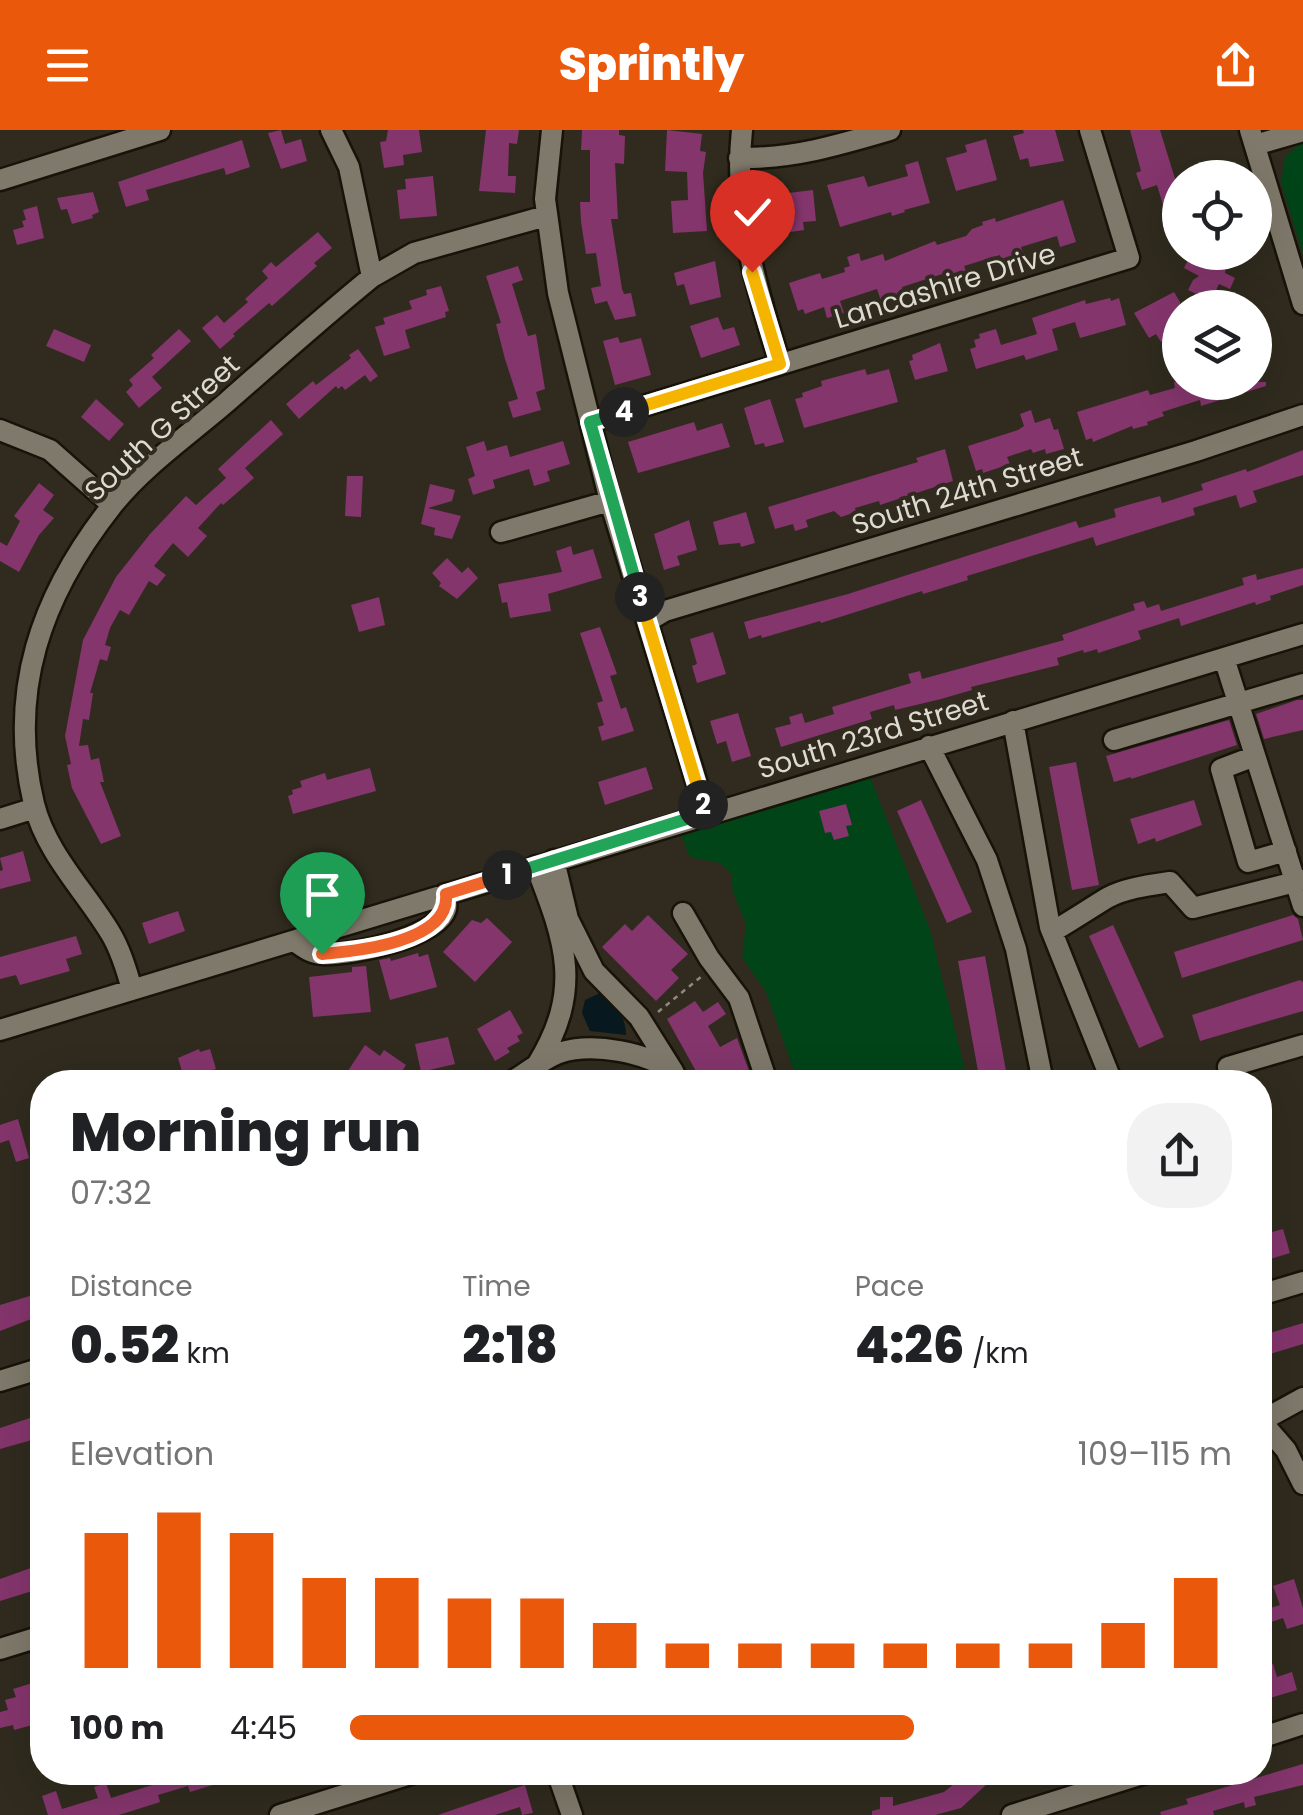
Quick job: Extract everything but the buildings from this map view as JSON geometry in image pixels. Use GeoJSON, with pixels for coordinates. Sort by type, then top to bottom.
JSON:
{"type":"FeatureCollection","features":[{"type":"Feature","properties":{"kind":"street"},"geometry":{"type":"LineString","coordinates":[[0,180],[160,130]]}},
{"type":"Feature","properties":{"kind":"street"},"geometry":{"type":"LineString","coordinates":[[330,130],[349,166],[372,277]]}},
{"type":"Feature","properties":{"kind":"street"},"geometry":{"type":"LineString","coordinates":[[552,130],[546,216],[558,293],[610,501],[706,813]]}},
{"type":"Feature","properties":{"kind":"street"},"geometry":{"type":"LineString","coordinates":[[742,130],[740,213],[780,364]]}},
{"type":"Feature","properties":{"kind":"street"},"geometry":{"type":"LineString","coordinates":[[739,158],[820,151],[890,130]]}},
{"type":"Feature","properties":{"kind":"street","name":"Lancashire Drive"},"geometry":{"type":"LineString","coordinates":[[590,422],[1129,258],[1090,130]]}},
{"type":"Feature","properties":{"kind":"street"},"geometry":{"type":"LineString","coordinates":[[1303,131],[1253,137],[1303,304]]}},
{"type":"Feature","properties":{"kind":"street","name":"South G Street"},"geometry":{"type":"LineString","coordinates":[[132,990],[119,949],[62,864],[35,808],[24,710],[32,654],[64,575],[112,506],[372,277],[414,253],[546,216]]}},
{"type":"Feature","properties":{"kind":"street","name":"South 24th Street"},"geometry":{"type":"LineString","coordinates":[[648,622],[651,617],[684,605],[1196,451],[1303,415]]}},
{"type":"Feature","properties":{"kind":"street"},"geometry":{"type":"LineString","coordinates":[[0,430],[50,450],[112,506]]}},
{"type":"Feature","properties":{"kind":"street"},"geometry":{"type":"LineString","coordinates":[[501,532],[610,501]]}},
{"type":"Feature","properties":{"kind":"street","name":"South 23rd Street"},"geometry":{"type":"LineString","coordinates":[[0,1030],[1303,634]]}},
{"type":"Feature","properties":{"kind":"street"},"geometry":{"type":"LineString","coordinates":[[1224,658],[1299,881],[1303,906]]}},
{"type":"Feature","properties":{"kind":"street"},"geometry":{"type":"LineString","coordinates":[[1114,740],[1303,684]]}},
{"type":"Feature","properties":{"kind":"street"},"geometry":{"type":"LineString","coordinates":[[1013,721],[1052,932],[1107,1070]]}},
{"type":"Feature","properties":{"kind":"street"},"geometry":{"type":"LineString","coordinates":[[928,746],[987,860],[1016,949],[1041,1070]]}},
{"type":"Feature","properties":{"kind":"street"},"geometry":{"type":"LineString","coordinates":[[1255,756],[1221,768],[1248,862],[1286,850]]}},
{"type":"Feature","properties":{"kind":"street"},"geometry":{"type":"LineString","coordinates":[[0,819],[35,808]]}},
{"type":"Feature","properties":{"kind":"street"},"geometry":{"type":"LineString","coordinates":[[545,863],[594,971],[639,1016],[672,1070]]}},
{"type":"Feature","properties":{"kind":"street"},"geometry":{"type":"LineString","coordinates":[[537,1065],[554,1038],[567,988],[566,964],[545,863]]}},
{"type":"Feature","properties":{"kind":"street"},"geometry":{"type":"LineString","coordinates":[[1052,932],[1110,896],[1156,884],[1170,882],[1193,908],[1299,881]]}},
{"type":"Feature","properties":{"kind":"street"},"geometry":{"type":"LineString","coordinates":[[294,941],[322,954],[377,946],[416,934],[432,926],[444,913],[446,894]]}},
{"type":"Feature","properties":{"kind":"street"},"geometry":{"type":"LineString","coordinates":[[683,913],[742,1005],[763,1070]]}},
{"type":"Feature","properties":{"kind":"street"},"geometry":{"type":"LineString","coordinates":[[567,988],[594,971]]}},
{"type":"Feature","properties":{"kind":"street"},"geometry":{"type":"LineString","coordinates":[[562,1014],[569,1034],[580,1048]]}},
{"type":"Feature","properties":{"kind":"street"},"geometry":{"type":"LineString","coordinates":[[1228,1067],[1303,1045]]}},
{"type":"Feature","properties":{"kind":"street"},"geometry":{"type":"LineString","coordinates":[[529,1070],[557,1054],[580,1048],[630,1055],[661,1070]]}},
{"type":"Feature","properties":{"kind":"street"},"geometry":{"type":"LineString","coordinates":[[1272,1291],[1303,1282]]}},
{"type":"Feature","properties":{"kind":"street"},"geometry":{"type":"LineString","coordinates":[[0,1381],[30,1372]]}},
{"type":"Feature","properties":{"kind":"street"},"geometry":{"type":"LineString","coordinates":[[1272,1414],[1303,1398]]}},
{"type":"Feature","properties":{"kind":"street"},"geometry":{"type":"LineString","coordinates":[[1272,1434],[1286,1450],[1303,1484]]}},
{"type":"Feature","properties":{"kind":"street"},"geometry":{"type":"LineString","coordinates":[[0,1649],[30,1640]]}},
{"type":"Feature","properties":{"kind":"street"},"geometry":{"type":"LineString","coordinates":[[1272,1734],[1303,1724]]}},
{"type":"Feature","properties":{"kind":"street"},"geometry":{"type":"LineString","coordinates":[[280,1815],[376,1785]]}},
{"type":"Feature","properties":{"kind":"street"},"geometry":{"type":"LineString","coordinates":[[562,1785],[572,1815]]}},
{"type":"Feature","properties":{"kind":"street"},"geometry":{"type":"LineString","coordinates":[[1012,1815],[1108,1785]]}},
{"type":"Feature","properties":{"kind":"path"},"geometry":{"type":"LineString","coordinates":[[655,1016],[714,965]]}},
{"type":"Feature","properties":{"kind":"green space"},"geometry":{"type":"Polygon","coordinates":[[[1303,141],[1303,255],[1281,182],[1285,157],[1303,141]]]}},
{"type":"Feature","properties":{"kind":"green space"},"geometry":{"type":"Polygon","coordinates":[[[869,774],[930,930],[965,1070],[794,1070],[766,992],[742,957],[746,924],[733,892],[731,873],[720,863],[690,857],[681,836],[686,828],[869,774]]]}},
{"type":"Feature","properties":{"kind":"shaded area"},"geometry":{"type":"Polygon","coordinates":[[[600,993],[618,1011],[626,1035],[590,1031],[582,1013],[585,1000],[600,993]]]}},
{"type":"Feature","properties":{"kind":"route"},"geometry":{"type":"LineString","coordinates":[[322,954],[377,946],[416,934],[432,926],[444,913],[446,894],[706,813],[610,501],[590,422],[780,364],[752,272]]}}]}
